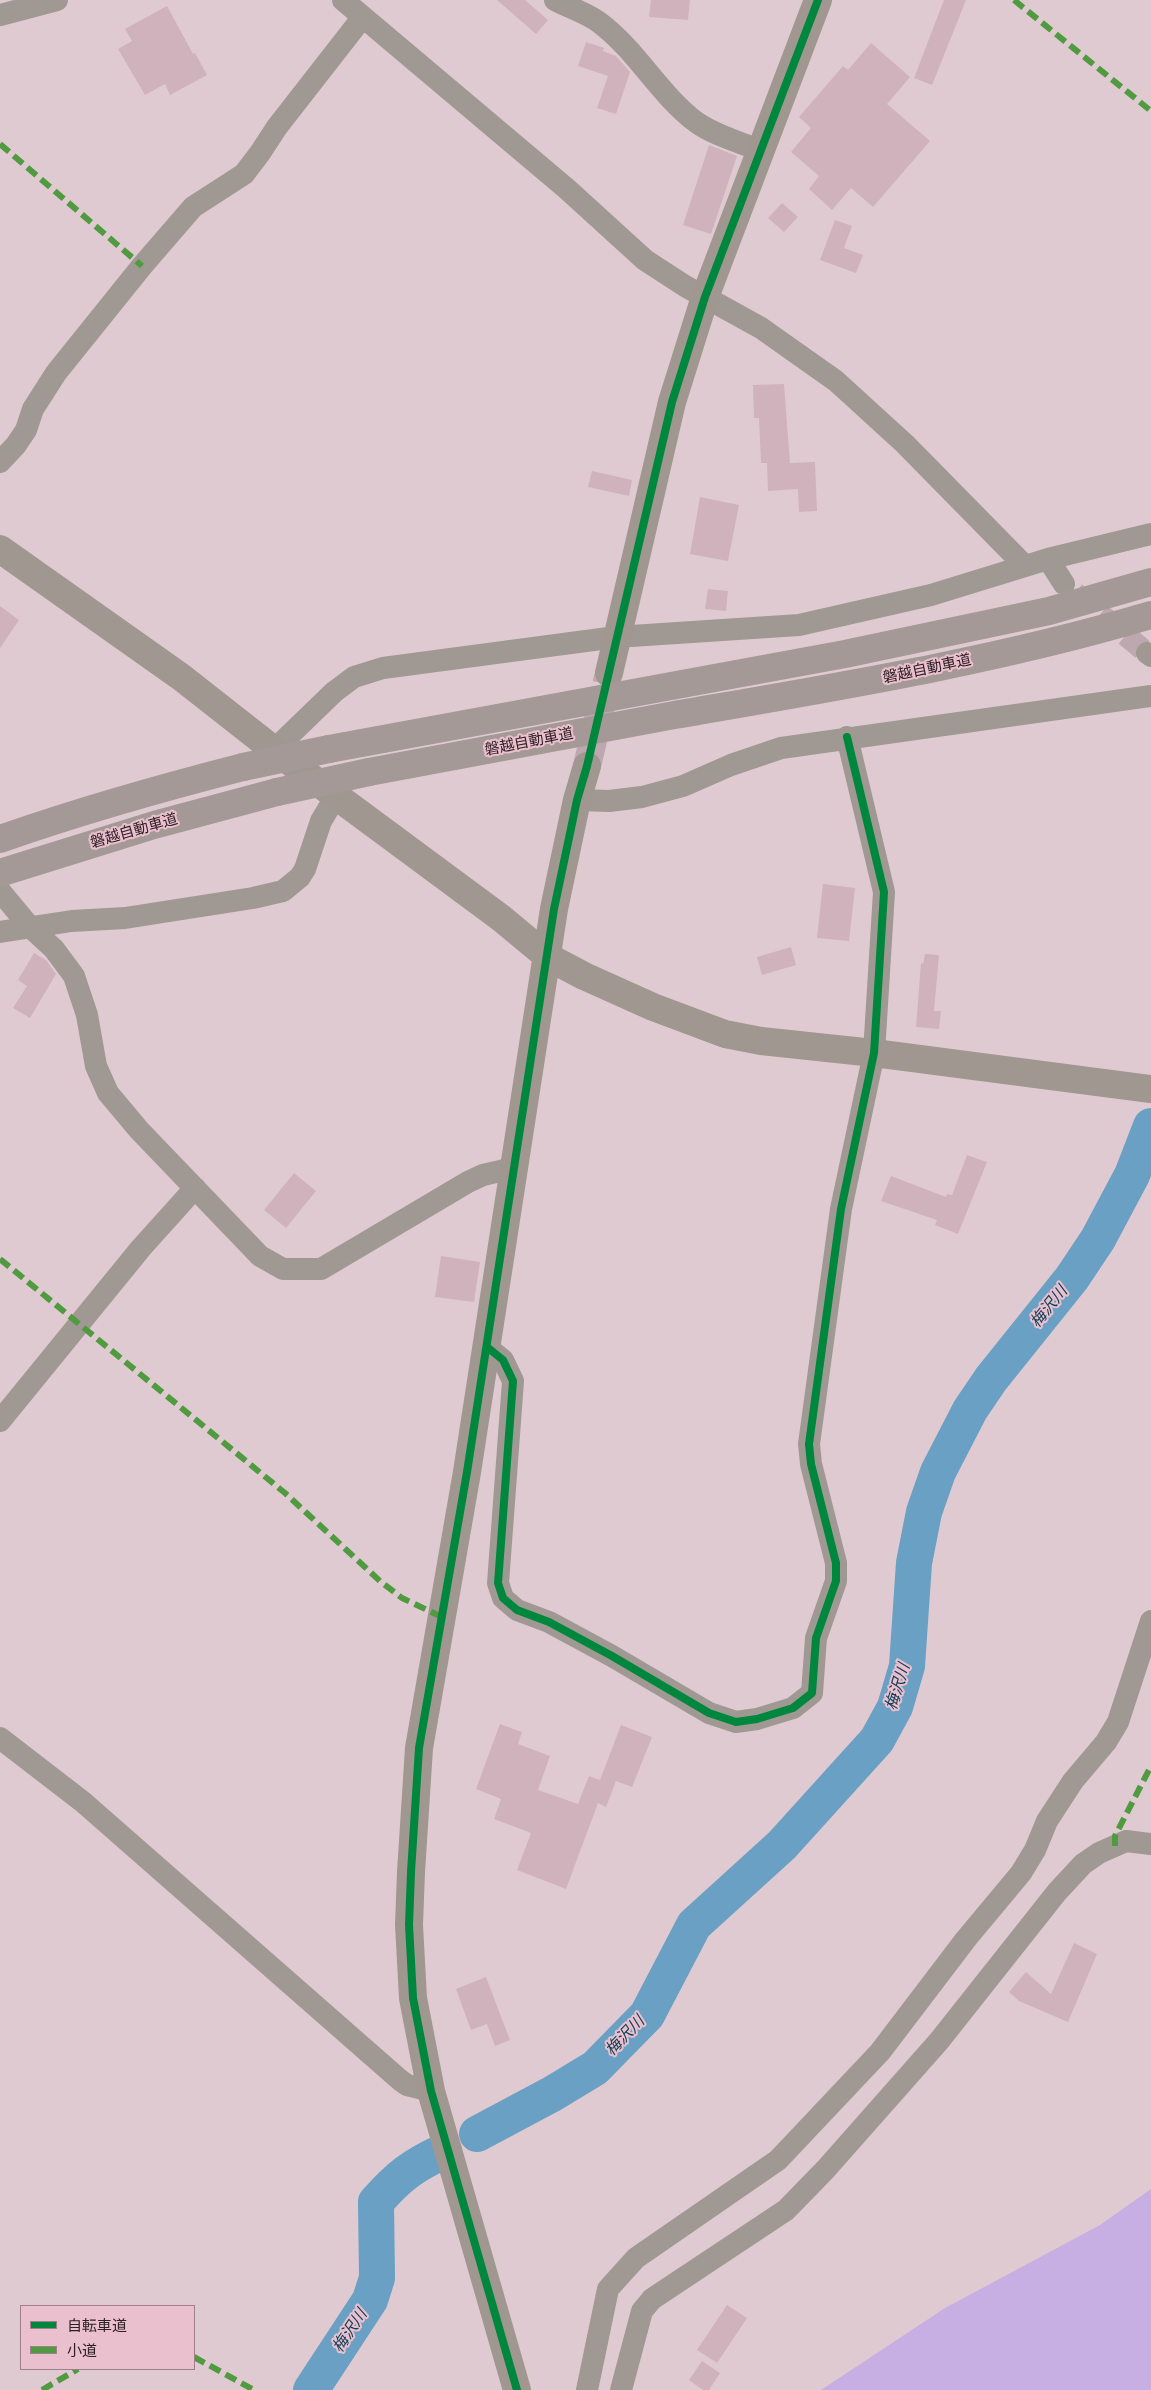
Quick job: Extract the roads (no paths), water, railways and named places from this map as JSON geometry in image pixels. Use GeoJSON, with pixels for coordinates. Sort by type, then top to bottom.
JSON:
{"type":"FeatureCollection","features":[{"type":"Feature","properties":{"kind":"highway","name":"磐越自動車道"},"geometry":{"type":"LineString","coordinates":[[0,839],[134,796],[243,767],[616,695],[846,654],[1049,611],[1151,582]]}},
{"type":"Feature","properties":{"kind":"highway","name":"磐越自動車道"},"geometry":{"type":"LineString","coordinates":[[0,873],[154,825],[277,792],[369,772],[623,724],[855,684],[1044,642],[1151,615]]}},
{"type":"Feature","properties":{"kind":"street"},"geometry":{"type":"LineString","coordinates":[[0,14],[57,0]]}},
{"type":"Feature","properties":{"kind":"street"},"geometry":{"type":"LineString","coordinates":[[343,0],[362,18],[567,189],[645,260],[705,297],[761,328],[836,382],[905,444],[1024,566]]}},
{"type":"Feature","properties":{"kind":"street"},"geometry":{"type":"LineString","coordinates":[[555,0],[600,23],[634,56],[678,106],[698,123],[716,133],[760,150]]}},
{"type":"Feature","properties":{"kind":"street"},"geometry":{"type":"LineString","coordinates":[[609,673],[672,402],[705,297],[818,0]]}},
{"type":"Feature","properties":{"kind":"street"},"geometry":{"type":"LineString","coordinates":[[0,462],[16,445],[26,430],[33,409],[56,373],[142,266],[193,206],[244,174],[260,154],[277,126],[362,18]]}},
{"type":"Feature","properties":{"kind":"street"},"geometry":{"type":"LineString","coordinates":[[274,750],[334,692],[354,677],[383,668],[616,637],[799,625],[931,595],[1048,559],[1151,534]]}},
{"type":"Feature","properties":{"kind":"street"},"geometry":{"type":"LineString","coordinates":[[0,549],[181,677],[274,750],[501,918],[548,957],[652,1007],[725,1034],[761,1040],[1151,1089]]}},
{"type":"Feature","properties":{"kind":"street"},"geometry":{"type":"LineString","coordinates":[[1048,559],[1064,584]]}},
{"type":"Feature","properties":{"kind":"street"},"geometry":{"type":"LineString","coordinates":[[577,800],[609,801],[642,797],[683,786],[731,765],[780,748],[847,737],[1151,696]]}},
{"type":"Feature","properties":{"kind":"street"},"geometry":{"type":"LineString","coordinates":[[487,1347],[503,1360],[513,1381],[498,1583],[507,1604],[557,1626],[709,1713],[736,1722],[757,1719],[793,1708],[812,1693],[816,1638],[836,1581],[834,1550],[826,1528],[811,1464],[809,1444],[841,1209],[874,1053],[884,892],[847,737]]}},
{"type":"Feature","properties":{"kind":"street"},"geometry":{"type":"LineString","coordinates":[[518,2390],[431,2092],[413,1998],[409,1925],[419,1748],[436,1657],[487,1347],[554,909],[577,800],[587,766]]}},
{"type":"Feature","properties":{"kind":"street"},"geometry":{"type":"LineString","coordinates":[[0,932],[72,920],[134,916],[253,898],[283,891],[300,877],[305,869],[321,821],[336,796]]}},
{"type":"Feature","properties":{"kind":"street"},"geometry":{"type":"LineString","coordinates":[[0,891],[30,927],[54,949],[74,976],[86,1015],[96,1066],[108,1093],[138,1130],[260,1256],[283,1269],[304,1270],[322,1268],[453,1190],[483,1175],[513,1168]]}},
{"type":"Feature","properties":{"kind":"street"},"geometry":{"type":"LineString","coordinates":[[0,1421],[141,1248],[195,1188]]}},
{"type":"Feature","properties":{"kind":"street"},"geometry":{"type":"LineString","coordinates":[[587,2390],[608,2289],[620,2274],[636,2258],[778,2160],[880,2052],[966,1939],[1021,1874],[1057,1805],[1073,1781],[1106,1742],[1118,1722],[1151,1621]]}},
{"type":"Feature","properties":{"kind":"street"},"geometry":{"type":"LineString","coordinates":[[0,1738],[83,1802],[400,2080],[408,2085],[431,2092]]}},
{"type":"Feature","properties":{"kind":"street"},"geometry":{"type":"LineString","coordinates":[[621,2390],[642,2311],[652,2300],[786,2210],[792,2204],[825,2170],[939,2040],[1057,1892],[1083,1864],[1099,1853],[1126,1841],[1151,1844]]}},
{"type":"Feature","properties":{"kind":"waterway","name":"梅沢川"},"geometry":{"type":"LineString","coordinates":[[477,2134],[552,2094],[595,2068],[647,2015],[694,1925],[782,1845],[877,1740],[895,1707],[907,1666],[914,1563],[924,1512],[938,1472],[970,1410],[991,1379],[1072,1278],[1098,1239],[1132,1175],[1151,1126]]}},
{"type":"Feature","properties":{"kind":"waterway","name":"梅沢川"},"geometry":{"type":"LineString","coordinates":[[311,2390],[370,2300],[377,2278],[376,2202],[407,2172],[444,2151]]}},
{"type":"Feature","properties":{"kind":"tunnel"},"geometry":{"type":"LineString","coordinates":[[1075,593],[1147,653]]}},
{"type":"Feature","properties":{"kind":"tunnel"},"geometry":{"type":"LineString","coordinates":[[587,766],[608,677]]}}]}
